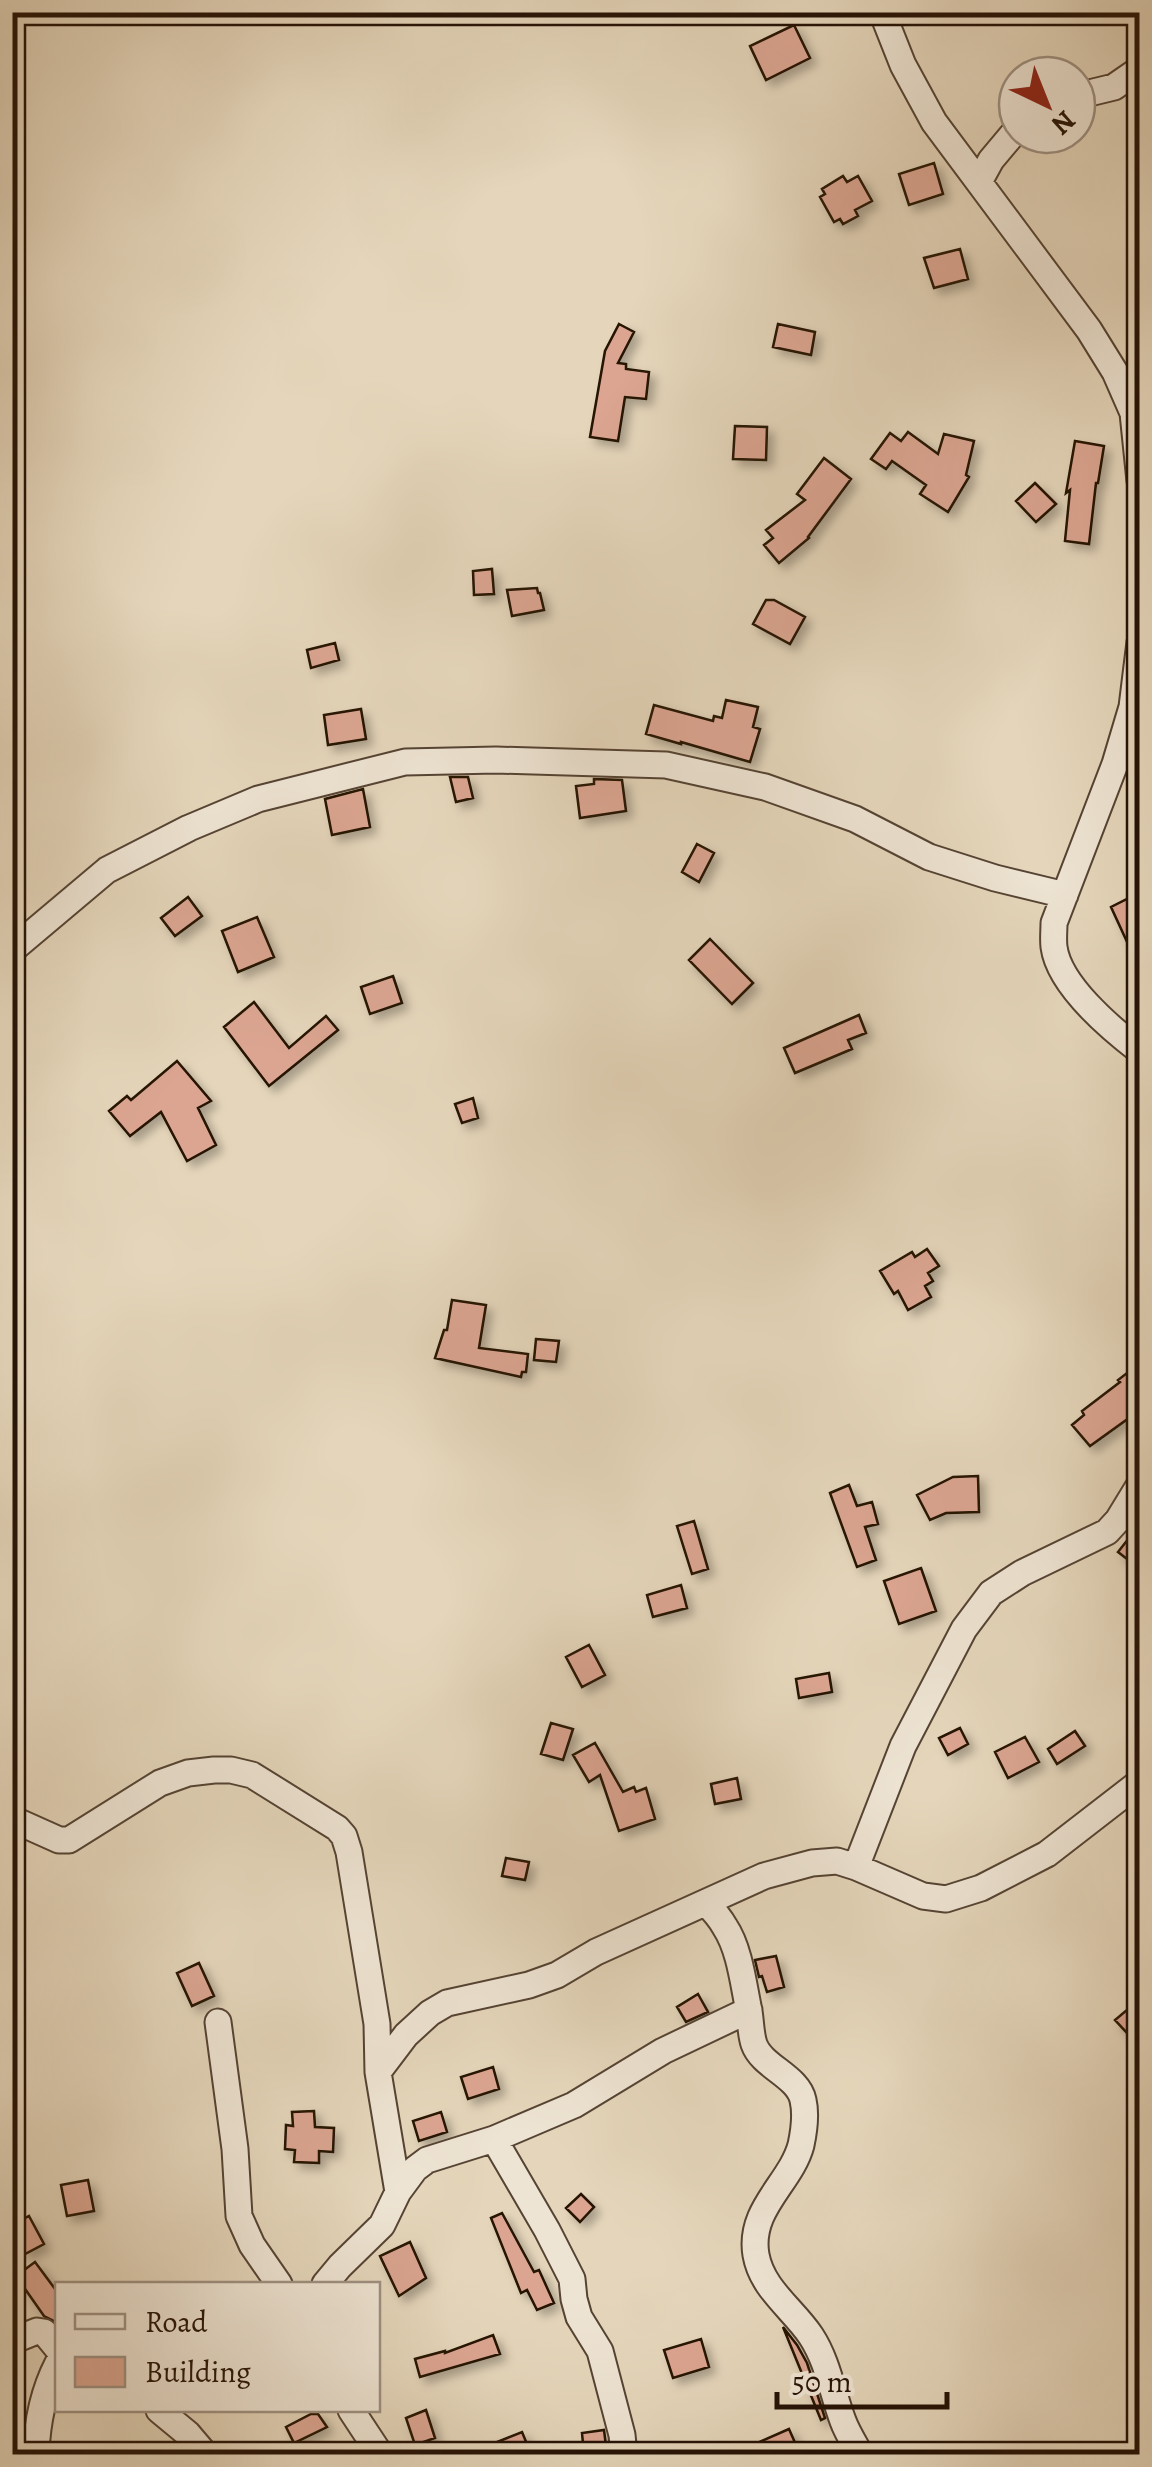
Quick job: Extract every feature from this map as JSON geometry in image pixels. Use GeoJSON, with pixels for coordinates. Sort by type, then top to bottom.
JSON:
{"type":"FeatureCollection","features":[{"type":"Feature","properties":{"kind":"street"},"geometry":{"type":"LineString","coordinates":[[882,12],[903,64],[934,122],[1115,372],[1134,413],[1140,481]]}},
{"type":"Feature","properties":{"kind":"street"},"geometry":{"type":"LineString","coordinates":[[1097,91],[1114,86],[1140,69]]}},
{"type":"Feature","properties":{"kind":"street"},"geometry":{"type":"LineString","coordinates":[[979,182],[997,153]]}},
{"type":"Feature","properties":{"kind":"street"},"geometry":{"type":"LineString","coordinates":[[1140,642],[1132,707],[1115,764],[1054,923],[1054,950],[1071,986],[1140,1051]]}},
{"type":"Feature","properties":{"kind":"street"},"geometry":{"type":"LineString","coordinates":[[12,950],[107,870],[189,828],[258,800],[406,762],[496,760],[666,765],[766,787],[854,819],[928,857],[1065,895]]}},
{"type":"Feature","properties":{"kind":"street"},"geometry":{"type":"LineString","coordinates":[[856,1867],[903,1746],[964,1629],[992,1593],[1022,1573],[1107,1532],[1140,1484]]}},
{"type":"Feature","properties":{"kind":"street"},"geometry":{"type":"LineString","coordinates":[[12,1819],[59,1840],[69,1840],[160,1783],[188,1773],[231,1770],[252,1775],[337,1828],[344,1836],[352,1872],[377,2024],[378,2072],[398,2192]]}},
{"type":"Feature","properties":{"kind":"street"},"geometry":{"type":"LineString","coordinates":[[378,2072],[406,2036],[447,2003],[557,1975],[596,1952],[764,1876],[812,1863],[837,1862],[924,1896],[946,1898],[981,1888],[1047,1854],[1140,1782]]}},
{"type":"Feature","properties":{"kind":"street"},"geometry":{"type":"LineString","coordinates":[[706,1902],[733,1943],[754,2046],[799,2090],[803,2099],[800,2147],[758,2225],[756,2255],[773,2291],[820,2350],[842,2420],[860,2454]]}},
{"type":"Feature","properties":{"kind":"street"},"geometry":{"type":"LineString","coordinates":[[326,2282],[382,2225],[398,2192],[427,2160],[494,2139],[574,2105],[663,2051],[749,2010]]}},
{"type":"Feature","properties":{"kind":"street"},"geometry":{"type":"LineString","coordinates":[[218,2022],[235,2150],[239,2216],[252,2245],[278,2282]]}},
{"type":"Feature","properties":{"kind":"street"},"geometry":{"type":"LineString","coordinates":[[494,2139],[572,2279],[579,2317],[600,2351],[624,2454]]}},
{"type":"Feature","properties":{"kind":"street"},"geometry":{"type":"LineString","coordinates":[[12,2341],[38,2331],[44,2332],[55,2345]]}},
{"type":"Feature","properties":{"kind":"street"},"geometry":{"type":"LineString","coordinates":[[36,2454],[45,2388],[55,2369]]}},
{"type":"Feature","properties":{"kind":"street"},"geometry":{"type":"LineString","coordinates":[[160,2412],[205,2454]]}},
{"type":"Feature","properties":{"kind":"street"},"geometry":{"type":"LineString","coordinates":[[352,2412],[380,2454]]}},
{"type":"Feature","properties":{"kind":"building"},"geometry":{"type":"Polygon","coordinates":[[[794,25],[810,58],[766,80],[750,46],[794,25]]]}},
{"type":"Feature","properties":{"kind":"building"},"geometry":{"type":"Polygon","coordinates":[[[934,163],[943,194],[909,205],[899,174],[934,163]]]}},
{"type":"Feature","properties":{"kind":"building"},"geometry":{"type":"Polygon","coordinates":[[[843,176],[847,182],[858,176],[872,201],[855,210],[858,216],[843,224],[840,219],[834,222],[820,197],[825,194],[822,189],[843,176]]]}},
{"type":"Feature","properties":{"kind":"building"},"geometry":{"type":"Polygon","coordinates":[[[960,249],[968,279],[934,288],[924,258],[960,249]]]}},
{"type":"Feature","properties":{"kind":"building"},"geometry":{"type":"Polygon","coordinates":[[[619,324],[634,332],[618,363],[626,364],[626,369],[649,372],[646,399],[625,397],[618,441],[590,437],[605,351],[619,324]]]}},
{"type":"Feature","properties":{"kind":"building"},"geometry":{"type":"Polygon","coordinates":[[[778,324],[815,332],[811,355],[773,347],[778,324]]]}},
{"type":"Feature","properties":{"kind":"building"},"geometry":{"type":"Polygon","coordinates":[[[735,426],[767,427],[766,460],[733,459],[735,426]]]}},
{"type":"Feature","properties":{"kind":"building"},"geometry":{"type":"Polygon","coordinates":[[[908,432],[938,454],[944,434],[974,441],[966,475],[969,477],[948,512],[920,494],[926,485],[892,461],[886,469],[871,459],[890,433],[901,441],[908,432]]]}},
{"type":"Feature","properties":{"kind":"building"},"geometry":{"type":"Polygon","coordinates":[[[1075,441],[1104,446],[1089,544],[1065,541],[1070,490],[1066,493],[1075,441]]]}},
{"type":"Feature","properties":{"kind":"building"},"geometry":{"type":"Polygon","coordinates":[[[824,458],[851,479],[809,538],[779,563],[764,545],[773,538],[766,530],[805,500],[797,494],[824,458]]]}},
{"type":"Feature","properties":{"kind":"building"},"geometry":{"type":"Polygon","coordinates":[[[1035,483],[1056,504],[1036,522],[1016,501],[1035,483]]]}},
{"type":"Feature","properties":{"kind":"building"},"geometry":{"type":"Polygon","coordinates":[[[492,569],[494,594],[474,595],[473,571],[492,569]]]}},
{"type":"Feature","properties":{"kind":"building"},"geometry":{"type":"Polygon","coordinates":[[[537,588],[544,610],[512,616],[507,590],[537,588]]]}},
{"type":"Feature","properties":{"kind":"building"},"geometry":{"type":"Polygon","coordinates":[[[766,600],[774,600],[805,617],[790,644],[753,624],[766,600]]]}},
{"type":"Feature","properties":{"kind":"building"},"geometry":{"type":"Polygon","coordinates":[[[335,643],[339,660],[311,668],[307,650],[335,643]]]}},
{"type":"Feature","properties":{"kind":"building"},"geometry":{"type":"Polygon","coordinates":[[[726,700],[758,707],[753,727],[760,729],[750,762],[646,734],[654,705],[713,721],[714,716],[722,718],[726,700]]]}},
{"type":"Feature","properties":{"kind":"building"},"geometry":{"type":"Polygon","coordinates":[[[361,709],[366,739],[328,745],[324,715],[361,709]]]}},
{"type":"Feature","properties":{"kind":"building"},"geometry":{"type":"Polygon","coordinates":[[[450,777],[468,777],[473,798],[456,802],[450,777]]]}},
{"type":"Feature","properties":{"kind":"building"},"geometry":{"type":"Polygon","coordinates":[[[594,779],[622,780],[626,811],[580,818],[576,786],[594,784],[594,779]]]}},
{"type":"Feature","properties":{"kind":"building"},"geometry":{"type":"Polygon","coordinates":[[[363,789],[370,827],[332,835],[325,799],[363,789]]]}},
{"type":"Feature","properties":{"kind":"building"},"geometry":{"type":"Polygon","coordinates":[[[697,844],[714,853],[699,882],[682,872],[697,844]]]}},
{"type":"Feature","properties":{"kind":"building"},"geometry":{"type":"Polygon","coordinates":[[[188,897],[202,916],[175,936],[161,918],[188,897]]]}},
{"type":"Feature","properties":{"kind":"building"},"geometry":{"type":"Polygon","coordinates":[[[1129,898],[1140,922],[1140,970],[1111,907],[1129,898]]]}},
{"type":"Feature","properties":{"kind":"building"},"geometry":{"type":"Polygon","coordinates":[[[257,917],[274,957],[238,972],[222,931],[257,917]]]}},
{"type":"Feature","properties":{"kind":"building"},"geometry":{"type":"Polygon","coordinates":[[[710,939],[753,983],[732,1004],[689,960],[710,939]]]}},
{"type":"Feature","properties":{"kind":"building"},"geometry":{"type":"Polygon","coordinates":[[[393,976],[402,1003],[370,1014],[361,987],[393,976]]]}},
{"type":"Feature","properties":{"kind":"building"},"geometry":{"type":"Polygon","coordinates":[[[254,1002],[289,1048],[326,1016],[338,1030],[269,1086],[224,1027],[254,1002]]]}},
{"type":"Feature","properties":{"kind":"building"},"geometry":{"type":"Polygon","coordinates":[[[859,1015],[866,1033],[848,1040],[852,1049],[795,1073],[784,1048],[859,1015]]]}},
{"type":"Feature","properties":{"kind":"building"},"geometry":{"type":"Polygon","coordinates":[[[177,1061],[211,1101],[198,1108],[216,1145],[187,1161],[161,1112],[130,1136],[109,1111],[127,1096],[131,1100],[177,1061]]]}},
{"type":"Feature","properties":{"kind":"building"},"geometry":{"type":"Polygon","coordinates":[[[473,1098],[478,1118],[462,1123],[455,1104],[473,1098]]]}},
{"type":"Feature","properties":{"kind":"building"},"geometry":{"type":"Polygon","coordinates":[[[927,1249],[939,1266],[928,1273],[933,1281],[925,1286],[931,1297],[908,1310],[880,1271],[912,1252],[915,1257],[927,1249]]]}},
{"type":"Feature","properties":{"kind":"building"},"geometry":{"type":"Polygon","coordinates":[[[452,1300],[486,1305],[479,1348],[528,1354],[526,1372],[521,1377],[435,1358],[447,1330],[452,1300]]]}},
{"type":"Feature","properties":{"kind":"building"},"geometry":{"type":"Polygon","coordinates":[[[536,1339],[559,1341],[556,1362],[534,1360],[536,1339]]]}},
{"type":"Feature","properties":{"kind":"building"},"geometry":{"type":"Polygon","coordinates":[[[1140,1363],[1140,1410],[1090,1446],[1072,1425],[1084,1415],[1082,1411],[1140,1363]]]}},
{"type":"Feature","properties":{"kind":"building"},"geometry":{"type":"Polygon","coordinates":[[[978,1476],[979,1512],[946,1513],[930,1520],[917,1495],[953,1477],[978,1476]]]}},
{"type":"Feature","properties":{"kind":"building"},"geometry":{"type":"Polygon","coordinates":[[[849,1485],[857,1506],[872,1502],[878,1524],[865,1527],[876,1560],[857,1567],[830,1493],[849,1485]]]}},
{"type":"Feature","properties":{"kind":"building"},"geometry":{"type":"Polygon","coordinates":[[[694,1521],[708,1569],[692,1574],[677,1526],[694,1521]]]}},
{"type":"Feature","properties":{"kind":"building"},"geometry":{"type":"Polygon","coordinates":[[[1140,1524],[1140,1569],[1118,1552],[1140,1524]]]}},
{"type":"Feature","properties":{"kind":"building"},"geometry":{"type":"Polygon","coordinates":[[[921,1568],[936,1611],[899,1624],[884,1581],[921,1568]]]}},
{"type":"Feature","properties":{"kind":"building"},"geometry":{"type":"Polygon","coordinates":[[[681,1585],[687,1608],[653,1617],[647,1595],[681,1585]]]}},
{"type":"Feature","properties":{"kind":"building"},"geometry":{"type":"Polygon","coordinates":[[[589,1645],[605,1675],[582,1687],[566,1657],[589,1645]]]}},
{"type":"Feature","properties":{"kind":"building"},"geometry":{"type":"Polygon","coordinates":[[[829,1673],[832,1692],[799,1698],[796,1679],[829,1673]]]}},
{"type":"Feature","properties":{"kind":"building"},"geometry":{"type":"Polygon","coordinates":[[[551,1723],[573,1729],[563,1760],[541,1754],[551,1723]]]}},
{"type":"Feature","properties":{"kind":"building"},"geometry":{"type":"Polygon","coordinates":[[[960,1728],[968,1744],[948,1755],[939,1738],[960,1728]]]}},
{"type":"Feature","properties":{"kind":"building"},"geometry":{"type":"Polygon","coordinates":[[[1075,1731],[1085,1746],[1057,1764],[1048,1749],[1075,1731]]]}},
{"type":"Feature","properties":{"kind":"building"},"geometry":{"type":"Polygon","coordinates":[[[1025,1737],[1039,1762],[1008,1778],[995,1752],[1025,1737]]]}},
{"type":"Feature","properties":{"kind":"building"},"geometry":{"type":"Polygon","coordinates":[[[595,1743],[623,1792],[634,1787],[636,1792],[646,1788],[655,1819],[619,1831],[600,1775],[589,1782],[573,1755],[595,1743]]]}},
{"type":"Feature","properties":{"kind":"building"},"geometry":{"type":"Polygon","coordinates":[[[737,1778],[741,1799],[715,1804],[711,1784],[737,1778]]]}},
{"type":"Feature","properties":{"kind":"building"},"geometry":{"type":"Polygon","coordinates":[[[506,1858],[529,1862],[525,1880],[502,1876],[506,1858]]]}},
{"type":"Feature","properties":{"kind":"building"},"geometry":{"type":"Polygon","coordinates":[[[776,1956],[784,1987],[767,1992],[755,1960],[776,1956]]]}},
{"type":"Feature","properties":{"kind":"building"},"geometry":{"type":"Polygon","coordinates":[[[199,1963],[214,1996],[192,2006],[177,1973],[199,1963]]]}},
{"type":"Feature","properties":{"kind":"building"},"geometry":{"type":"Polygon","coordinates":[[[698,1994],[708,2012],[686,2022],[677,2007],[698,1994]]]}},
{"type":"Feature","properties":{"kind":"building"},"geometry":{"type":"Polygon","coordinates":[[[1140,1999],[1140,2027],[1129,2035],[1115,2020],[1140,1999]]]}},
{"type":"Feature","properties":{"kind":"building"},"geometry":{"type":"Polygon","coordinates":[[[493,2067],[499,2089],[468,2099],[461,2077],[493,2067]]]}},
{"type":"Feature","properties":{"kind":"building"},"geometry":{"type":"Polygon","coordinates":[[[314,2111],[315,2127],[334,2128],[333,2152],[319,2151],[319,2163],[294,2162],[295,2150],[285,2149],[286,2125],[293,2126],[292,2112],[314,2111]]]}},
{"type":"Feature","properties":{"kind":"building"},"geometry":{"type":"Polygon","coordinates":[[[441,2112],[447,2132],[419,2141],[413,2121],[441,2112]]]}},
{"type":"Feature","properties":{"kind":"building"},"geometry":{"type":"Polygon","coordinates":[[[88,2180],[94,2211],[67,2216],[61,2185],[88,2180]]]}},
{"type":"Feature","properties":{"kind":"building"},"geometry":{"type":"Polygon","coordinates":[[[581,2194],[594,2207],[580,2222],[566,2208],[581,2194]]]}},
{"type":"Feature","properties":{"kind":"building"},"geometry":{"type":"Polygon","coordinates":[[[502,2213],[534,2272],[539,2270],[554,2303],[537,2310],[527,2290],[521,2293],[491,2218],[502,2213]]]}},
{"type":"Feature","properties":{"kind":"building"},"geometry":{"type":"Polygon","coordinates":[[[29,2216],[44,2244],[25,2254],[12,2225],[29,2216]]]}},
{"type":"Feature","properties":{"kind":"building"},"geometry":{"type":"Polygon","coordinates":[[[410,2242],[426,2278],[399,2296],[380,2256],[410,2242]]]}},
{"type":"Feature","properties":{"kind":"building"},"geometry":{"type":"Polygon","coordinates":[[[35,2262],[55,2289],[55,2322],[44,2316],[16,2276],[35,2262]]]}},
{"type":"Feature","properties":{"kind":"building"},"geometry":{"type":"Polygon","coordinates":[[[783,2327],[807,2363],[825,2418],[821,2420],[783,2327]]]}},
{"type":"Feature","properties":{"kind":"building"},"geometry":{"type":"Polygon","coordinates":[[[493,2335],[500,2354],[420,2377],[415,2359],[445,2353],[493,2335]]]}},
{"type":"Feature","properties":{"kind":"building"},"geometry":{"type":"Polygon","coordinates":[[[701,2339],[709,2367],[673,2378],[664,2350],[701,2339]]]}},
{"type":"Feature","properties":{"kind":"building"},"geometry":{"type":"Polygon","coordinates":[[[426,2410],[435,2438],[415,2445],[406,2418],[426,2410]]]}},
{"type":"Feature","properties":{"kind":"building"},"geometry":{"type":"Polygon","coordinates":[[[318,2414],[327,2427],[294,2443],[286,2427],[318,2414]]]}},
{"type":"Feature","properties":{"kind":"building"},"geometry":{"type":"Polygon","coordinates":[[[789,2429],[800,2454],[732,2454],[789,2429]]]}},
{"type":"Feature","properties":{"kind":"building"},"geometry":{"type":"Polygon","coordinates":[[[604,2430],[607,2454],[584,2454],[582,2433],[604,2430]]]}},
{"type":"Feature","properties":{"kind":"building"},"geometry":{"type":"Polygon","coordinates":[[[522,2432],[529,2449],[515,2454],[467,2454],[522,2432]]]}}]}
